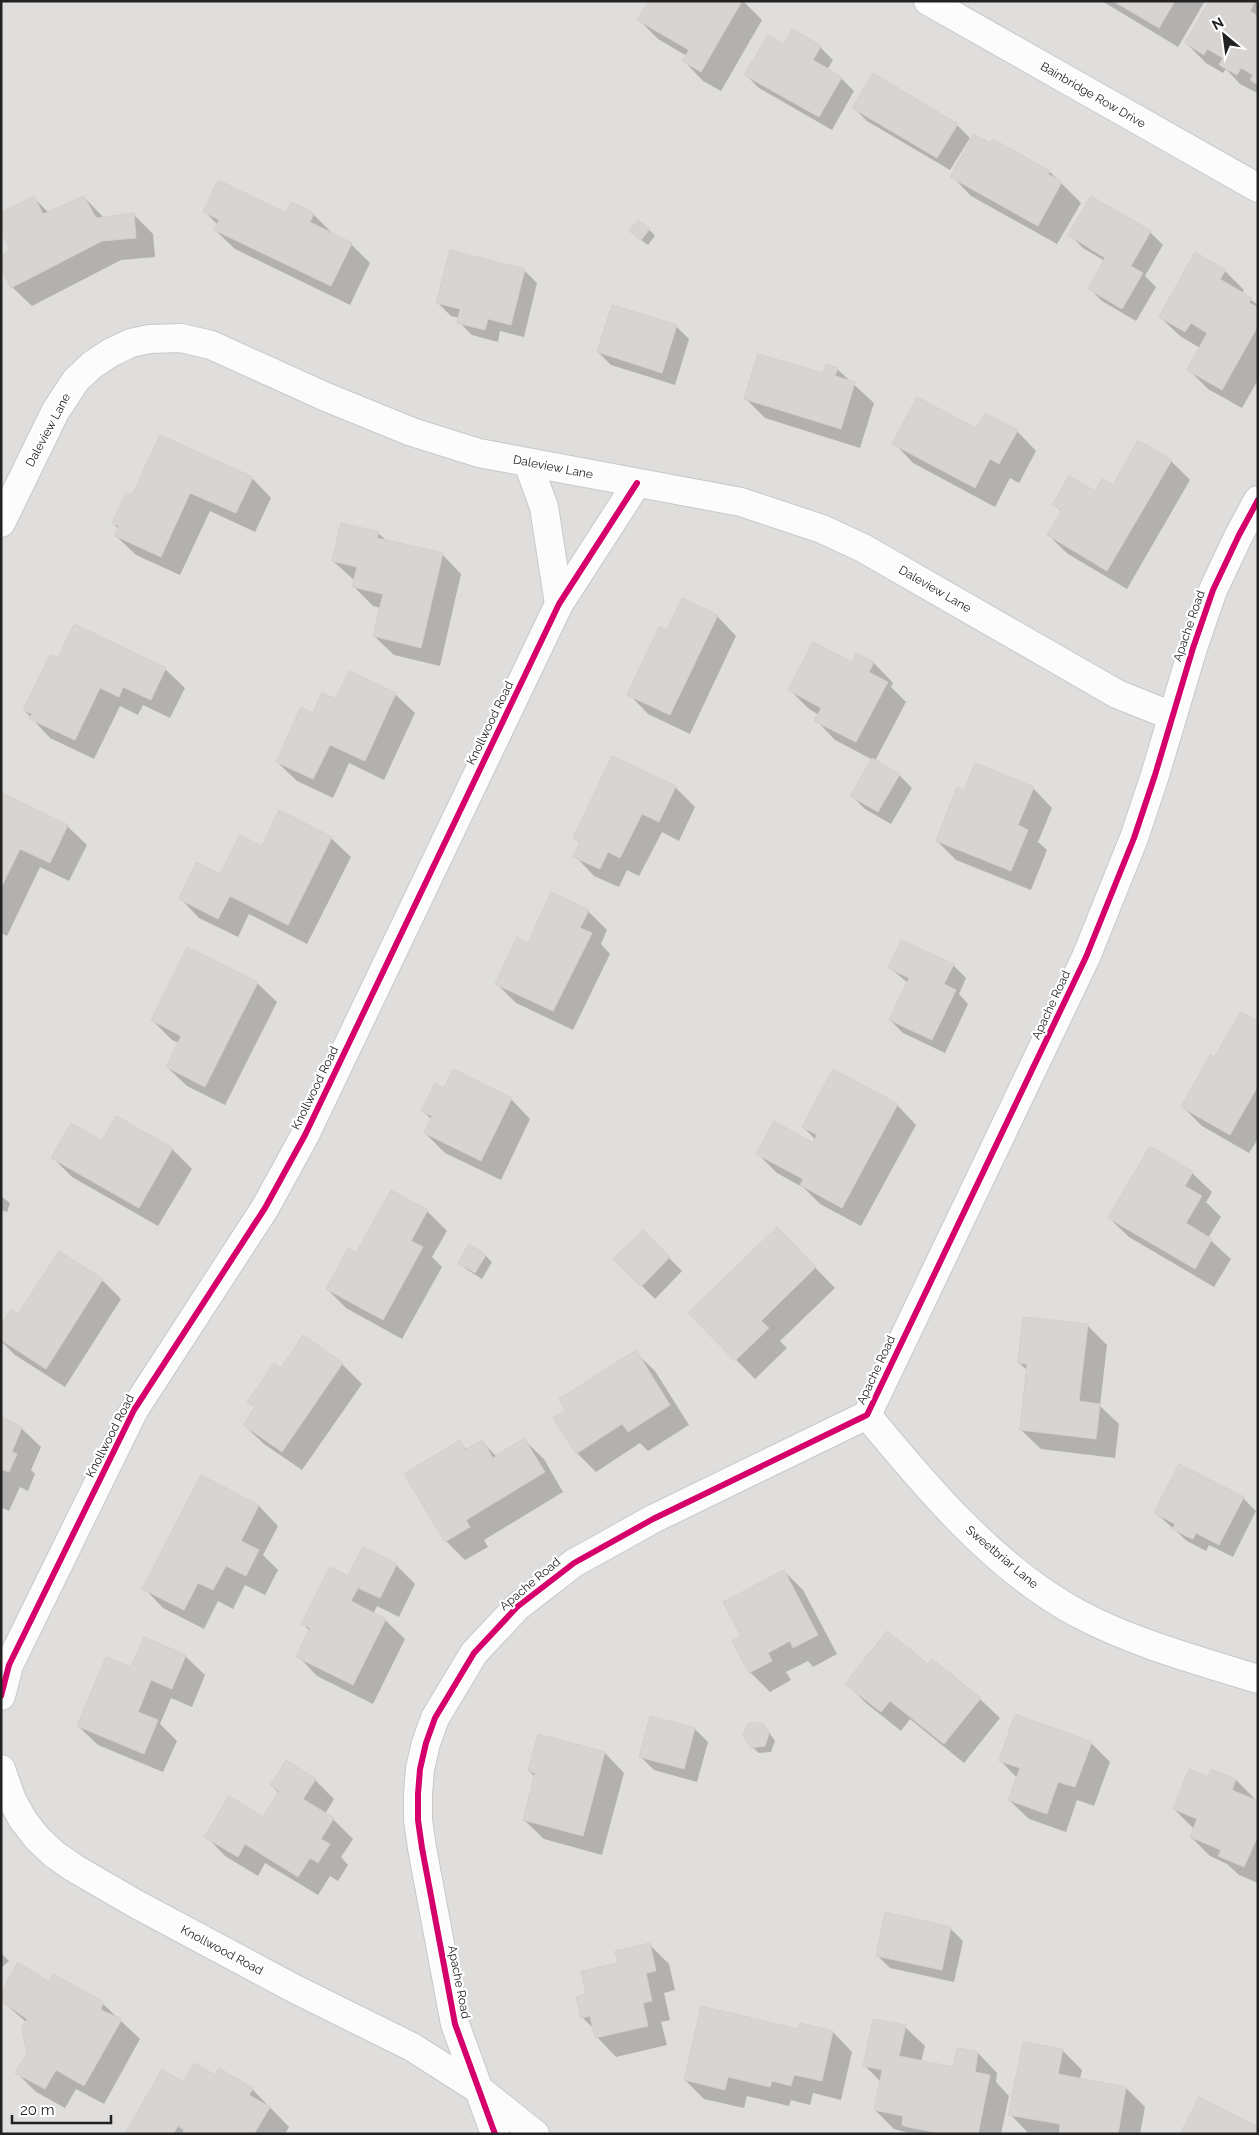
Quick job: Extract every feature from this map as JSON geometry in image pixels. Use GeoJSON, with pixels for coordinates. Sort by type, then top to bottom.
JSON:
{"type":"FeatureCollection","features":[{"type":"Feature","properties":{"kind":"street","name":"Bainbridge Row Drive"},"geometry":{"type":"LineString","coordinates":[[928,1],[1258,188]]}},
{"type":"Feature","properties":{"kind":"street","name":"Daleview Lane"},"geometry":{"type":"LineString","coordinates":[[1,524],[55,412],[76,380],[92,365],[110,353],[131,343],[149,339],[181,338],[211,345],[326,397],[412,432],[479,453],[741,502],[822,529],[863,548],[1117,694],[1172,716]]}},
{"type":"Feature","properties":{"kind":"street"},"geometry":{"type":"LineString","coordinates":[[528,463],[544,506],[559,604]]}},
{"type":"Feature","properties":{"kind":"street","name":"Knollwood Road"},"geometry":{"type":"LineString","coordinates":[[1,1696],[9,1665],[134,1410],[264,1208],[305,1134],[559,604],[637,483]]}},
{"type":"Feature","properties":{"kind":"street","name":"Apache Road"},"geometry":{"type":"LineString","coordinates":[[495,2134],[456,2024],[418,1820],[420,1777],[426,1743],[435,1718],[474,1653],[517,1607],[574,1563],[653,1519],[867,1415],[921,1298],[1018,1103],[1086,957],[1134,838],[1213,590],[1239,534],[1258,500]]}},
{"type":"Feature","properties":{"kind":"street","name":"Sweetbriar Lane"},"geometry":{"type":"LineString","coordinates":[[867,1415],[903,1460],[964,1525],[1026,1580],[1078,1614],[1148,1645],[1258,1679]]}},
{"type":"Feature","properties":{"kind":"street","name":"Knollwood Road"},"geometry":{"type":"LineString","coordinates":[[1,1769],[12,1800],[23,1820],[37,1838],[54,1854],[74,1868],[136,1904],[295,1989],[412,2047],[481,2091],[535,2134]]}},
{"type":"Feature","properties":{"kind":"shaded area"},"geometry":{"type":"Polygon","coordinates":[[[1,1],[1258,1],[1258,2134],[1,2134],[1,1]]]}},
{"type":"Feature","properties":{"kind":"building"},"geometry":{"type":"Polygon","coordinates":[[[649,1],[742,1],[701,72],[682,61],[689,50],[637,20],[649,1]]]}},
{"type":"Feature","properties":{"kind":"building"},"geometry":{"type":"Polygon","coordinates":[[[1113,1],[1175,1],[1159,28],[1113,1]]]}},
{"type":"Feature","properties":{"kind":"building"},"geometry":{"type":"Polygon","coordinates":[[[1209,1],[1255,1],[1250,11],[1258,16],[1258,85],[1250,80],[1253,75],[1241,68],[1237,75],[1219,65],[1223,58],[1207,49],[1204,55],[1185,43],[1209,1]]]}},
{"type":"Feature","properties":{"kind":"building"},"geometry":{"type":"Polygon","coordinates":[[[792,29],[821,46],[813,60],[842,77],[819,117],[744,75],[768,35],[784,45],[792,29]]]}},
{"type":"Feature","properties":{"kind":"building"},"geometry":{"type":"Polygon","coordinates":[[[873,73],[958,124],[937,158],[852,108],[873,73]]]}},
{"type":"Feature","properties":{"kind":"building"},"geometry":{"type":"Polygon","coordinates":[[[974,134],[990,143],[993,139],[1050,171],[1048,174],[1062,182],[1038,226],[950,177],[974,134]]]}},
{"type":"Feature","properties":{"kind":"building"},"geometry":{"type":"Polygon","coordinates":[[[218,180],[286,213],[291,202],[302,207],[314,213],[310,222],[352,243],[331,286],[214,230],[219,220],[203,212],[218,180]]]}},
{"type":"Feature","properties":{"kind":"building"},"geometry":{"type":"Polygon","coordinates":[[[34,196],[43,214],[84,196],[96,218],[134,213],[136,238],[102,241],[11,288],[1,267],[1,256],[10,250],[1,232],[1,213],[34,196]]]}},
{"type":"Feature","properties":{"kind":"building"},"geometry":{"type":"Polygon","coordinates":[[[1091,196],[1151,231],[1131,266],[1143,273],[1122,309],[1088,289],[1105,258],[1068,235],[1091,196]]]}},
{"type":"Feature","properties":{"kind":"building"},"geometry":{"type":"Polygon","coordinates":[[[638,220],[650,229],[641,240],[629,231],[638,220]]]}},
{"type":"Feature","properties":{"kind":"building"},"geometry":{"type":"Polygon","coordinates":[[[450,250],[525,269],[511,325],[488,319],[485,330],[457,323],[460,309],[436,303],[450,250]]]}},
{"type":"Feature","properties":{"kind":"building"},"geometry":{"type":"Polygon","coordinates":[[[1195,252],[1226,270],[1220,279],[1252,298],[1249,303],[1258,307],[1258,326],[1222,390],[1187,370],[1207,333],[1191,323],[1185,332],[1159,317],[1195,252]]]}},
{"type":"Feature","properties":{"kind":"building"},"geometry":{"type":"Polygon","coordinates":[[[612,305],[677,325],[662,373],[597,352],[612,305]]]}},
{"type":"Feature","properties":{"kind":"building"},"geometry":{"type":"Polygon","coordinates":[[[758,354],[823,373],[826,364],[838,368],[835,376],[855,382],[841,429],[744,399],[758,354]]]}},
{"type":"Feature","properties":{"kind":"building"},"geometry":{"type":"Polygon","coordinates":[[[917,397],[976,428],[985,413],[1018,430],[999,464],[990,459],[975,488],[892,444],[917,397]]]}},
{"type":"Feature","properties":{"kind":"building"},"geometry":{"type":"Polygon","coordinates":[[[160,435],[253,477],[236,513],[190,493],[161,557],[115,536],[119,526],[112,523],[126,493],[132,495],[160,435]]]}},
{"type":"Feature","properties":{"kind":"building"},"geometry":{"type":"Polygon","coordinates":[[[1138,440],[1172,460],[1107,571],[1047,535],[1062,510],[1052,505],[1069,476],[1095,491],[1102,479],[1113,485],[1138,440]]]}},
{"type":"Feature","properties":{"kind":"building"},"geometry":{"type":"Polygon","coordinates":[[[341,523],[379,532],[377,538],[443,553],[421,648],[373,636],[383,594],[352,587],[357,567],[332,561],[341,523]]]}},
{"type":"Feature","properties":{"kind":"building"},"geometry":{"type":"Polygon","coordinates":[[[682,598],[718,615],[670,715],[627,695],[659,627],[667,630],[682,598]]]}},
{"type":"Feature","properties":{"kind":"building"},"geometry":{"type":"Polygon","coordinates":[[[74,624],[166,668],[151,700],[123,687],[119,697],[100,688],[75,740],[29,719],[32,714],[23,710],[50,655],[58,658],[74,624]]]}},
{"type":"Feature","properties":{"kind":"building"},"geometry":{"type":"Polygon","coordinates":[[[813,642],[852,662],[856,653],[874,662],[869,672],[888,682],[856,742],[814,721],[821,708],[788,690],[813,642]]]}},
{"type":"Feature","properties":{"kind":"building"},"geometry":{"type":"Polygon","coordinates":[[[349,671],[396,693],[365,761],[330,745],[313,779],[276,762],[301,707],[313,713],[322,692],[335,699],[349,671]]]}},
{"type":"Feature","properties":{"kind":"building"},"geometry":{"type":"Polygon","coordinates":[[[612,756],[676,786],[659,822],[642,814],[620,858],[608,852],[600,869],[573,857],[580,842],[573,838],[612,756]]]}},
{"type":"Feature","properties":{"kind":"building"},"geometry":{"type":"Polygon","coordinates":[[[872,758],[900,774],[878,812],[850,796],[872,758]]]}},
{"type":"Feature","properties":{"kind":"building"},"geometry":{"type":"Polygon","coordinates":[[[975,763],[1034,787],[1018,825],[1028,830],[1011,871],[936,841],[957,787],[964,790],[975,763]]]}},
{"type":"Feature","properties":{"kind":"building"},"geometry":{"type":"Polygon","coordinates":[[[2,793],[68,825],[50,863],[20,849],[1,888],[2,793]]]}},
{"type":"Feature","properties":{"kind":"building"},"geometry":{"type":"Polygon","coordinates":[[[279,810],[332,837],[288,925],[230,896],[218,919],[179,899],[196,862],[220,874],[240,835],[262,846],[279,810]]]}},
{"type":"Feature","properties":{"kind":"building"},"geometry":{"type":"Polygon","coordinates":[[[551,892],[589,910],[580,928],[592,933],[553,1011],[495,984],[517,937],[528,943],[551,892]]]}},
{"type":"Feature","properties":{"kind":"building"},"geometry":{"type":"Polygon","coordinates":[[[901,940],[954,964],[944,984],[956,990],[932,1040],[889,1020],[909,978],[888,968],[901,940]]]}},
{"type":"Feature","properties":{"kind":"building"},"geometry":{"type":"Polygon","coordinates":[[[187,947],[258,982],[205,1087],[166,1067],[181,1036],[151,1020],[187,947]]]}},
{"type":"Feature","properties":{"kind":"building"},"geometry":{"type":"Polygon","coordinates":[[[1241,1012],[1258,1021],[1258,1086],[1230,1135],[1181,1107],[1210,1055],[1214,1057],[1241,1012]]]}},
{"type":"Feature","properties":{"kind":"building"},"geometry":{"type":"Polygon","coordinates":[[[453,1069],[512,1098],[481,1161],[424,1133],[432,1116],[421,1111],[435,1083],[444,1088],[453,1069]]]}},
{"type":"Feature","properties":{"kind":"building"},"geometry":{"type":"Polygon","coordinates":[[[833,1069],[898,1104],[842,1208],[800,1185],[803,1179],[756,1154],[774,1121],[813,1143],[817,1135],[802,1127],[833,1069]]]}},
{"type":"Feature","properties":{"kind":"building"},"geometry":{"type":"Polygon","coordinates":[[[116,1116],[173,1148],[139,1208],[51,1158],[71,1123],[102,1141],[116,1116]]]}},
{"type":"Feature","properties":{"kind":"building"},"geometry":{"type":"Polygon","coordinates":[[[1150,1146],[1193,1172],[1185,1186],[1202,1196],[1186,1223],[1212,1239],[1195,1269],[1108,1218],[1150,1146]]]}},
{"type":"Feature","properties":{"kind":"building"},"geometry":{"type":"Polygon","coordinates":[[[391,1190],[428,1210],[411,1241],[423,1247],[383,1320],[326,1289],[348,1248],[356,1253],[391,1190]]]}},
{"type":"Feature","properties":{"kind":"building"},"geometry":{"type":"Polygon","coordinates":[[[777,1227],[816,1267],[761,1321],[769,1328],[735,1361],[688,1313],[777,1227]]]}},
{"type":"Feature","properties":{"kind":"building"},"geometry":{"type":"Polygon","coordinates":[[[643,1230],[670,1257],[641,1287],[613,1259],[643,1230]]]}},
{"type":"Feature","properties":{"kind":"building"},"geometry":{"type":"Polygon","coordinates":[[[469,1244],[486,1255],[475,1273],[458,1263],[469,1244]]]}},
{"type":"Feature","properties":{"kind":"building"},"geometry":{"type":"Polygon","coordinates":[[[59,1251],[103,1279],[46,1369],[1,1340],[1,1324],[11,1309],[18,1314],[59,1251]]]}},
{"type":"Feature","properties":{"kind":"building"},"geometry":{"type":"Polygon","coordinates":[[[1023,1317],[1088,1324],[1079,1401],[1100,1404],[1096,1439],[1020,1430],[1027,1364],[1018,1363],[1023,1317]]]}},
{"type":"Feature","properties":{"kind":"building"},"geometry":{"type":"Polygon","coordinates":[[[303,1335],[343,1363],[282,1452],[243,1425],[255,1407],[247,1402],[274,1363],[281,1368],[303,1335]]]}},
{"type":"Feature","properties":{"kind":"building"},"geometry":{"type":"Polygon","coordinates":[[[636,1350],[670,1405],[628,1432],[622,1424],[576,1454],[553,1418],[566,1410],[559,1399],[636,1350]]]}},
{"type":"Feature","properties":{"kind":"building"},"geometry":{"type":"Polygon","coordinates":[[[1,1417],[22,1427],[12,1452],[17,1454],[9,1472],[1,1469],[1,1417]]]}},
{"type":"Feature","properties":{"kind":"building"},"geometry":{"type":"Polygon","coordinates":[[[524,1438],[545,1472],[466,1520],[470,1527],[445,1542],[404,1474],[460,1440],[465,1450],[482,1440],[493,1458],[524,1438]]]}},
{"type":"Feature","properties":{"kind":"building"},"geometry":{"type":"Polygon","coordinates":[[[1179,1464],[1244,1497],[1219,1545],[1196,1533],[1193,1539],[1188,1537],[1172,1529],[1175,1524],[1154,1513],[1179,1464]]]}},
{"type":"Feature","properties":{"kind":"building"},"geometry":{"type":"Polygon","coordinates":[[[201,1475],[259,1505],[241,1541],[259,1550],[246,1576],[226,1566],[213,1590],[198,1583],[184,1610],[142,1589],[201,1475]]]}},
{"type":"Feature","properties":{"kind":"building"},"geometry":{"type":"Polygon","coordinates":[[[363,1547],[397,1564],[380,1598],[358,1588],[351,1601],[386,1619],[353,1685],[296,1657],[310,1628],[301,1624],[330,1567],[348,1576],[363,1547]]]}},
{"type":"Feature","properties":{"kind":"building"},"geometry":{"type":"Polygon","coordinates":[[[784,1570],[818,1635],[793,1648],[790,1641],[777,1648],[768,1653],[772,1661],[749,1673],[732,1641],[741,1636],[723,1602],[784,1570]]]}},
{"type":"Feature","properties":{"kind":"building"},"geometry":{"type":"Polygon","coordinates":[[[887,1631],[928,1664],[932,1659],[981,1698],[944,1744],[890,1701],[881,1712],[845,1684],[887,1631]]]}},
{"type":"Feature","properties":{"kind":"building"},"geometry":{"type":"Polygon","coordinates":[[[144,1637],[186,1655],[172,1689],[151,1680],[138,1712],[158,1720],[144,1754],[77,1726],[106,1657],[131,1667],[144,1637]]]}},
{"type":"Feature","properties":{"kind":"building"},"geometry":{"type":"Polygon","coordinates":[[[1015,1714],[1092,1742],[1075,1787],[1058,1782],[1047,1814],[1008,1800],[1020,1768],[999,1761],[1015,1714]]]}},
{"type":"Feature","properties":{"kind":"building"},"geometry":{"type":"Polygon","coordinates":[[[650,1716],[695,1728],[684,1769],[639,1757],[650,1716]]]}},
{"type":"Feature","properties":{"kind":"building"},"geometry":{"type":"Polygon","coordinates":[[[748,1723],[763,1723],[769,1734],[765,1746],[751,1748],[743,1736],[748,1723]]]}},
{"type":"Feature","properties":{"kind":"building"},"geometry":{"type":"Polygon","coordinates":[[[538,1734],[605,1752],[583,1836],[523,1820],[535,1773],[528,1771],[538,1734]]]}},
{"type":"Feature","properties":{"kind":"building"},"geometry":{"type":"Polygon","coordinates":[[[286,1760],[316,1779],[303,1799],[334,1818],[321,1839],[330,1844],[318,1863],[310,1858],[298,1877],[245,1844],[238,1857],[204,1837],[229,1796],[263,1817],[279,1791],[270,1785],[286,1760]]]}},
{"type":"Feature","properties":{"kind":"building"},"geometry":{"type":"Polygon","coordinates":[[[1189,1769],[1208,1777],[1211,1769],[1236,1779],[1232,1790],[1258,1801],[1258,1836],[1244,1867],[1218,1856],[1221,1850],[1190,1837],[1197,1819],[1173,1809],[1189,1769]]]}},
{"type":"Feature","properties":{"kind":"building"},"geometry":{"type":"Polygon","coordinates":[[[885,1912],[951,1927],[942,1970],[876,1956],[885,1912]]]}},
{"type":"Feature","properties":{"kind":"building"},"geometry":{"type":"Polygon","coordinates":[[[650,1943],[656,1971],[646,1973],[652,2001],[643,2003],[648,2026],[595,2038],[590,2016],[581,2018],[576,1997],[586,1994],[581,1971],[618,1963],[615,1951],[650,1943]]]}},
{"type":"Feature","properties":{"kind":"building"},"geometry":{"type":"Polygon","coordinates":[[[18,1962],[49,1982],[53,1974],[102,2001],[101,2010],[122,2019],[84,2086],[56,2070],[45,2089],[15,2073],[27,2053],[22,2028],[27,2019],[1,2001],[1,1993],[18,1962]]]}},
{"type":"Feature","properties":{"kind":"building"},"geometry":{"type":"Polygon","coordinates":[[[701,2006],[798,2029],[800,2023],[833,2031],[822,2081],[794,2075],[791,2086],[772,2081],[770,2087],[728,2077],[725,2090],[684,2080],[701,2006]]]}},
{"type":"Feature","properties":{"kind":"building"},"geometry":{"type":"Polygon","coordinates":[[[873,2019],[906,2025],[899,2056],[953,2067],[957,2048],[978,2052],[975,2072],[990,2075],[978,2134],[944,2134],[908,2127],[902,2125],[903,2116],[874,2110],[882,2070],[863,2066],[873,2019]]]}},
{"type":"Feature","properties":{"kind":"building"},"geometry":{"type":"Polygon","coordinates":[[[1023,2042],[1063,2049],[1058,2074],[1126,2087],[1118,2134],[1059,2134],[1060,2124],[1008,2115],[1023,2042]]]}},
{"type":"Feature","properties":{"kind":"building"},"geometry":{"type":"Polygon","coordinates":[[[194,2063],[215,2075],[219,2068],[253,2088],[249,2095],[270,2107],[254,2134],[182,2134],[184,2130],[178,2126],[173,2134],[130,2134],[126,2132],[162,2069],[183,2082],[194,2063]]]}},
{"type":"Feature","properties":{"kind":"building"},"geometry":{"type":"Polygon","coordinates":[[[1199,2097],[1258,2127],[1258,2134],[1180,2134],[1199,2097]]]}},
{"type":"Feature","properties":{"kind":"cycle path"},"geometry":{"type":"LineString","coordinates":[[1,1696],[9,1665],[134,1410],[265,1208],[305,1135],[559,604],[637,483]]}},
{"type":"Feature","properties":{"kind":"cycle path"},"geometry":{"type":"LineString","coordinates":[[495,2134],[455,2024],[422,1848],[418,1820],[420,1769],[426,1743],[435,1718],[474,1653],[517,1607],[574,1563],[653,1519],[867,1415],[1086,957],[1134,838],[1213,590],[1258,500]]}}]}
